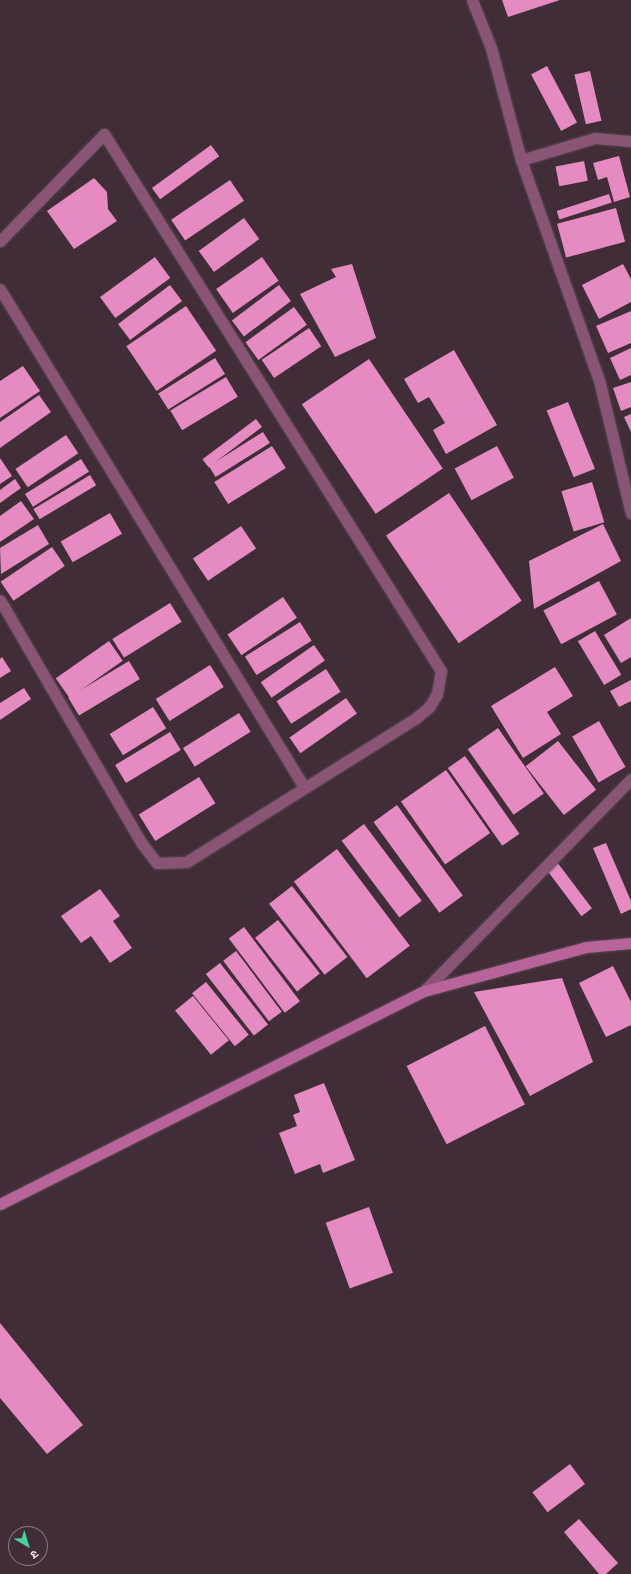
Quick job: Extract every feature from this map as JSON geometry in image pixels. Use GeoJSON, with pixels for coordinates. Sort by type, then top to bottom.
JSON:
{"type":"FeatureCollection","features":[{"type":"Feature","properties":{"kind":"main road"},"geometry":{"type":"LineString","coordinates":[[0,1204],[424,991],[586,946],[631,943]]}},
{"type":"Feature","properties":{"kind":"street"},"geometry":{"type":"LineString","coordinates":[[472,0],[491,48],[521,160],[599,380],[631,513]]}},
{"type":"Feature","properties":{"kind":"street"},"geometry":{"type":"LineString","coordinates":[[0,241],[104,134],[441,671],[437,694],[429,707],[416,718],[186,862],[157,863],[142,844],[0,600]]}},
{"type":"Feature","properties":{"kind":"street"},"geometry":{"type":"LineString","coordinates":[[521,160],[595,138],[631,141]]}},
{"type":"Feature","properties":{"kind":"street"},"geometry":{"type":"LineString","coordinates":[[0,289],[304,787]]}},
{"type":"Feature","properties":{"kind":"street"},"geometry":{"type":"LineString","coordinates":[[424,991],[631,779]]}},
{"type":"Feature","properties":{"kind":"building"},"geometry":{"type":"Polygon","coordinates":[[[502,0],[560,0],[508,17],[502,0]]]}},
{"type":"Feature","properties":{"kind":"building"},"geometry":{"type":"Polygon","coordinates":[[[547,66],[577,123],[561,131],[531,74],[547,66]]]}},
{"type":"Feature","properties":{"kind":"building"},"geometry":{"type":"Polygon","coordinates":[[[590,71],[601,121],[586,124],[574,75],[590,71]]]}},
{"type":"Feature","properties":{"kind":"building"},"geometry":{"type":"Polygon","coordinates":[[[211,145],[219,156],[160,199],[152,188],[211,145]]]}},
{"type":"Feature","properties":{"kind":"building"},"geometry":{"type":"Polygon","coordinates":[[[619,156],[630,197],[614,202],[607,177],[598,180],[593,163],[619,156]]]}},
{"type":"Feature","properties":{"kind":"building"},"geometry":{"type":"Polygon","coordinates":[[[584,161],[588,181],[559,186],[556,167],[584,161]]]}},
{"type":"Feature","properties":{"kind":"building"},"geometry":{"type":"Polygon","coordinates":[[[94,178],[107,192],[108,209],[117,221],[74,249],[47,211],[94,178]]]}},
{"type":"Feature","properties":{"kind":"building"},"geometry":{"type":"Polygon","coordinates":[[[230,180],[244,201],[185,240],[171,220],[230,180]]]}},
{"type":"Feature","properties":{"kind":"building"},"geometry":{"type":"Polygon","coordinates":[[[609,194],[612,203],[559,220],[557,211],[609,194]]]}},
{"type":"Feature","properties":{"kind":"building"},"geometry":{"type":"Polygon","coordinates":[[[616,208],[625,242],[566,258],[557,224],[616,208]]]}},
{"type":"Feature","properties":{"kind":"building"},"geometry":{"type":"Polygon","coordinates":[[[244,218],[259,239],[214,272],[199,251],[244,218]]]}},
{"type":"Feature","properties":{"kind":"building"},"geometry":{"type":"Polygon","coordinates":[[[155,257],[170,278],[115,318],[100,297],[155,257]]]}},
{"type":"Feature","properties":{"kind":"building"},"geometry":{"type":"Polygon","coordinates":[[[262,257],[279,281],[233,313],[216,289],[262,257]]]}},
{"type":"Feature","properties":{"kind":"building"},"geometry":{"type":"Polygon","coordinates":[[[352,264],[376,338],[335,357],[300,294],[336,277],[331,269],[352,264]]]}},
{"type":"Feature","properties":{"kind":"building"},"geometry":{"type":"Polygon","coordinates":[[[623,264],[631,279],[631,302],[599,319],[582,285],[623,264]]]}},
{"type":"Feature","properties":{"kind":"building"},"geometry":{"type":"Polygon","coordinates":[[[170,285],[182,301],[130,340],[118,324],[170,285]]]}},
{"type":"Feature","properties":{"kind":"building"},"geometry":{"type":"Polygon","coordinates":[[[279,285],[291,301],[244,336],[232,321],[279,285]]]}},
{"type":"Feature","properties":{"kind":"building"},"geometry":{"type":"Polygon","coordinates":[[[186,306],[216,351],[157,391],[126,346],[186,306]]]}},
{"type":"Feature","properties":{"kind":"building"},"geometry":{"type":"Polygon","coordinates":[[[294,307],[307,325],[258,360],[245,342],[294,307]]]}},
{"type":"Feature","properties":{"kind":"building"},"geometry":{"type":"Polygon","coordinates":[[[631,311],[631,343],[608,353],[596,326],[631,311]]]}},
{"type":"Feature","properties":{"kind":"building"},"geometry":{"type":"Polygon","coordinates":[[[309,328],[321,346],[274,378],[262,360],[309,328]]]}},
{"type":"Feature","properties":{"kind":"building"},"geometry":{"type":"Polygon","coordinates":[[[631,348],[631,375],[620,380],[610,358],[631,348]]]}},
{"type":"Feature","properties":{"kind":"building"},"geometry":{"type":"Polygon","coordinates":[[[454,350],[497,425],[446,454],[433,430],[445,423],[429,397],[418,403],[404,379],[454,350]]]}},
{"type":"Feature","properties":{"kind":"building"},"geometry":{"type":"Polygon","coordinates":[[[215,358],[225,374],[168,410],[158,394],[215,358]]]}},
{"type":"Feature","properties":{"kind":"building"},"geometry":{"type":"Polygon","coordinates":[[[369,359],[443,468],[376,514],[302,404],[369,359]]]}},
{"type":"Feature","properties":{"kind":"building"},"geometry":{"type":"Polygon","coordinates":[[[23,366],[40,391],[0,418],[0,381],[23,366]]]}},
{"type":"Feature","properties":{"kind":"building"},"geometry":{"type":"Polygon","coordinates":[[[226,377],[238,397],[182,430],[170,410],[226,377]]]}},
{"type":"Feature","properties":{"kind":"building"},"geometry":{"type":"Polygon","coordinates":[[[631,382],[631,407],[621,411],[613,388],[631,382]]]}},
{"type":"Feature","properties":{"kind":"building"},"geometry":{"type":"Polygon","coordinates":[[[39,395],[51,412],[0,448],[0,422],[39,395]]]}},
{"type":"Feature","properties":{"kind":"building"},"geometry":{"type":"Polygon","coordinates":[[[568,402],[595,469],[574,477],[547,411],[568,402]]]}},
{"type":"Feature","properties":{"kind":"building"},"geometry":{"type":"Polygon","coordinates":[[[631,414],[631,432],[624,417],[631,414]]]}},
{"type":"Feature","properties":{"kind":"building"},"geometry":{"type":"Polygon","coordinates":[[[256,419],[262,427],[209,467],[202,459],[256,419]]]}},
{"type":"Feature","properties":{"kind":"building"},"geometry":{"type":"Polygon","coordinates":[[[263,432],[270,443],[216,477],[209,466],[263,432]]]}},
{"type":"Feature","properties":{"kind":"building"},"geometry":{"type":"Polygon","coordinates":[[[66,435],[78,453],[28,487],[15,469],[66,435]]]}},
{"type":"Feature","properties":{"kind":"building"},"geometry":{"type":"Polygon","coordinates":[[[272,446],[286,468],[228,504],[214,482],[272,446]]]}},
{"type":"Feature","properties":{"kind":"building"},"geometry":{"type":"Polygon","coordinates":[[[497,446],[514,478],[472,500],[455,469],[497,446]]]}},
{"type":"Feature","properties":{"kind":"building"},"geometry":{"type":"Polygon","coordinates":[[[0,458],[12,476],[0,484],[0,458]]]}},
{"type":"Feature","properties":{"kind":"building"},"geometry":{"type":"Polygon","coordinates":[[[81,459],[89,472],[33,507],[25,494],[81,459]]]}},
{"type":"Feature","properties":{"kind":"building"},"geometry":{"type":"Polygon","coordinates":[[[90,475],[96,485],[40,519],[33,509],[90,475]]]}},
{"type":"Feature","properties":{"kind":"building"},"geometry":{"type":"Polygon","coordinates":[[[15,479],[21,488],[0,503],[0,490],[15,479]]]}},
{"type":"Feature","properties":{"kind":"building"},"geometry":{"type":"Polygon","coordinates":[[[592,482],[604,522],[574,532],[561,491],[592,482]]]}},
{"type":"Feature","properties":{"kind":"building"},"geometry":{"type":"Polygon","coordinates":[[[449,493],[522,601],[459,643],[386,535],[449,493]]]}},
{"type":"Feature","properties":{"kind":"building"},"geometry":{"type":"Polygon","coordinates":[[[21,501],[34,519],[0,542],[0,516],[21,501]]]}},
{"type":"Feature","properties":{"kind":"building"},"geometry":{"type":"Polygon","coordinates":[[[110,513],[122,534],[73,562],[61,542],[110,513]]]}},
{"type":"Feature","properties":{"kind":"building"},"geometry":{"type":"Polygon","coordinates":[[[603,524],[621,561],[534,609],[529,561],[603,524]]]}},
{"type":"Feature","properties":{"kind":"building"},"geometry":{"type":"Polygon","coordinates":[[[38,525],[49,544],[1,574],[0,548],[38,525]]]}},
{"type":"Feature","properties":{"kind":"building"},"geometry":{"type":"Polygon","coordinates":[[[241,526],[256,548],[208,581],[193,558],[241,526]]]}},
{"type":"Feature","properties":{"kind":"building"},"geometry":{"type":"Polygon","coordinates":[[[52,547],[65,566],[13,601],[1,582],[52,547]]]}},
{"type":"Feature","properties":{"kind":"building"},"geometry":{"type":"Polygon","coordinates":[[[599,581],[617,615],[561,644],[543,611],[599,581]]]}},
{"type":"Feature","properties":{"kind":"building"},"geometry":{"type":"Polygon","coordinates":[[[283,597],[297,618],[241,655],[227,634],[283,597]]]}},
{"type":"Feature","properties":{"kind":"building"},"geometry":{"type":"Polygon","coordinates":[[[170,603],[182,622],[124,658],[112,639],[170,603]]]}},
{"type":"Feature","properties":{"kind":"building"},"geometry":{"type":"Polygon","coordinates":[[[631,618],[631,657],[621,663],[604,635],[631,618]]]}},
{"type":"Feature","properties":{"kind":"building"},"geometry":{"type":"Polygon","coordinates":[[[300,622],[312,641],[257,675],[245,656],[300,622]]]}},
{"type":"Feature","properties":{"kind":"building"},"geometry":{"type":"Polygon","coordinates":[[[595,631],[621,675],[604,685],[578,641],[595,631]]]}},
{"type":"Feature","properties":{"kind":"building"},"geometry":{"type":"Polygon","coordinates":[[[109,641],[123,661],[70,698],[56,678],[109,641]]]}},
{"type":"Feature","properties":{"kind":"building"},"geometry":{"type":"Polygon","coordinates":[[[314,645],[325,661],[272,698],[261,682],[314,645]]]}},
{"type":"Feature","properties":{"kind":"building"},"geometry":{"type":"Polygon","coordinates":[[[2,657],[11,671],[0,678],[0,659],[2,657]]]}},
{"type":"Feature","properties":{"kind":"building"},"geometry":{"type":"Polygon","coordinates":[[[129,661],[140,679],[79,716],[68,698],[129,661]]]}},
{"type":"Feature","properties":{"kind":"building"},"geometry":{"type":"Polygon","coordinates":[[[210,665],[224,687],[170,721],[156,699],[210,665]]]}},
{"type":"Feature","properties":{"kind":"building"},"geometry":{"type":"Polygon","coordinates":[[[555,667],[573,696],[547,712],[561,734],[523,758],[491,706],[555,667]]]}},
{"type":"Feature","properties":{"kind":"building"},"geometry":{"type":"Polygon","coordinates":[[[326,669],[341,692],[291,724],[277,701],[326,669]]]}},
{"type":"Feature","properties":{"kind":"building"},"geometry":{"type":"Polygon","coordinates":[[[631,680],[631,701],[619,707],[610,691],[631,680]]]}},
{"type":"Feature","properties":{"kind":"building"},"geometry":{"type":"Polygon","coordinates":[[[24,688],[31,699],[0,720],[0,703],[24,688]]]}},
{"type":"Feature","properties":{"kind":"building"},"geometry":{"type":"Polygon","coordinates":[[[346,698],[357,714],[300,753],[289,738],[346,698]]]}},
{"type":"Feature","properties":{"kind":"building"},"geometry":{"type":"Polygon","coordinates":[[[153,707],[166,728],[123,755],[110,734],[153,707]]]}},
{"type":"Feature","properties":{"kind":"building"},"geometry":{"type":"Polygon","coordinates":[[[239,713],[251,732],[195,767],[183,748],[239,713]]]}},
{"type":"Feature","properties":{"kind":"building"},"geometry":{"type":"Polygon","coordinates":[[[599,721],[626,767],[599,782],[572,736],[599,721]]]}},
{"type":"Feature","properties":{"kind":"building"},"geometry":{"type":"Polygon","coordinates":[[[498,728],[544,794],[514,815],[468,749],[498,728]]]}},
{"type":"Feature","properties":{"kind":"building"},"geometry":{"type":"Polygon","coordinates":[[[170,732],[181,750],[126,783],[115,765],[170,732]]]}},
{"type":"Feature","properties":{"kind":"building"},"geometry":{"type":"Polygon","coordinates":[[[558,741],[596,790],[564,815],[526,766],[558,741]]]}},
{"type":"Feature","properties":{"kind":"building"},"geometry":{"type":"Polygon","coordinates":[[[465,756],[519,834],[502,846],[448,768],[465,756]]]}},
{"type":"Feature","properties":{"kind":"building"},"geometry":{"type":"Polygon","coordinates":[[[446,770],[490,833],[445,865],[401,802],[446,770]]]}},
{"type":"Feature","properties":{"kind":"building"},"geometry":{"type":"Polygon","coordinates":[[[199,777],[215,803],[155,841],[139,815],[199,777]]]}},
{"type":"Feature","properties":{"kind":"building"},"geometry":{"type":"Polygon","coordinates":[[[397,805],[463,896],[439,913],[374,822],[397,805]]]}},
{"type":"Feature","properties":{"kind":"building"},"geometry":{"type":"Polygon","coordinates":[[[364,824],[422,901],[399,918],[342,841],[364,824]]]}},
{"type":"Feature","properties":{"kind":"building"},"geometry":{"type":"Polygon","coordinates":[[[606,843],[631,901],[631,909],[621,914],[593,848],[606,843]]]}},
{"type":"Feature","properties":{"kind":"building"},"geometry":{"type":"Polygon","coordinates":[[[337,849],[410,946],[367,978],[294,881],[337,849]]]}},
{"type":"Feature","properties":{"kind":"building"},"geometry":{"type":"Polygon","coordinates":[[[557,862],[592,908],[582,916],[547,870],[557,862]]]}},
{"type":"Feature","properties":{"kind":"building"},"geometry":{"type":"Polygon","coordinates":[[[292,886],[347,957],[325,975],[269,904],[292,886]]]}},
{"type":"Feature","properties":{"kind":"building"},"geometry":{"type":"Polygon","coordinates":[[[100,889],[120,916],[113,921],[132,948],[110,963],[91,936],[81,943],[61,916],[100,889]]]}},
{"type":"Feature","properties":{"kind":"building"},"geometry":{"type":"Polygon","coordinates":[[[278,920],[320,974],[297,991],[255,938],[278,920]]]}},
{"type":"Feature","properties":{"kind":"building"},"geometry":{"type":"Polygon","coordinates":[[[244,927],[300,1001],[285,1013],[229,938],[244,927]]]}},
{"type":"Feature","properties":{"kind":"building"},"geometry":{"type":"Polygon","coordinates":[[[236,951],[282,1012],[269,1021],[223,961],[236,951]]]}},
{"type":"Feature","properties":{"kind":"building"},"geometry":{"type":"Polygon","coordinates":[[[220,963],[268,1024],[254,1036],[206,974],[220,963]]]}},
{"type":"Feature","properties":{"kind":"building"},"geometry":{"type":"Polygon","coordinates":[[[613,966],[631,1002],[631,1025],[606,1037],[579,983],[613,966]]]}},
{"type":"Feature","properties":{"kind":"building"},"geometry":{"type":"Polygon","coordinates":[[[562,978],[593,1062],[530,1096],[474,992],[562,978]]]}},
{"type":"Feature","properties":{"kind":"building"},"geometry":{"type":"Polygon","coordinates":[[[206,982],[249,1035],[235,1046],[192,993],[206,982]]]}},
{"type":"Feature","properties":{"kind":"building"},"geometry":{"type":"Polygon","coordinates":[[[193,996],[229,1040],[211,1055],[175,1010],[193,996]]]}},
{"type":"Feature","properties":{"kind":"building"},"geometry":{"type":"Polygon","coordinates":[[[485,1026],[525,1104],[447,1144],[407,1066],[485,1026]]]}},
{"type":"Feature","properties":{"kind":"building"},"geometry":{"type":"Polygon","coordinates":[[[324,1083],[355,1160],[323,1173],[320,1164],[295,1174],[279,1133],[297,1126],[293,1115],[300,1112],[294,1095],[324,1083]]]}},
{"type":"Feature","properties":{"kind":"building"},"geometry":{"type":"Polygon","coordinates":[[[369,1207],[393,1273],[350,1289],[326,1223],[369,1207]]]}},
{"type":"Feature","properties":{"kind":"building"},"geometry":{"type":"Polygon","coordinates":[[[0,1323],[83,1425],[47,1454],[0,1398],[0,1323]]]}},
{"type":"Feature","properties":{"kind":"building"},"geometry":{"type":"Polygon","coordinates":[[[570,1464],[585,1484],[548,1512],[532,1492],[570,1464]]]}},
{"type":"Feature","properties":{"kind":"building"},"geometry":{"type":"Polygon","coordinates":[[[579,1519],[618,1563],[606,1574],[599,1574],[564,1532],[579,1519]]]}}]}
